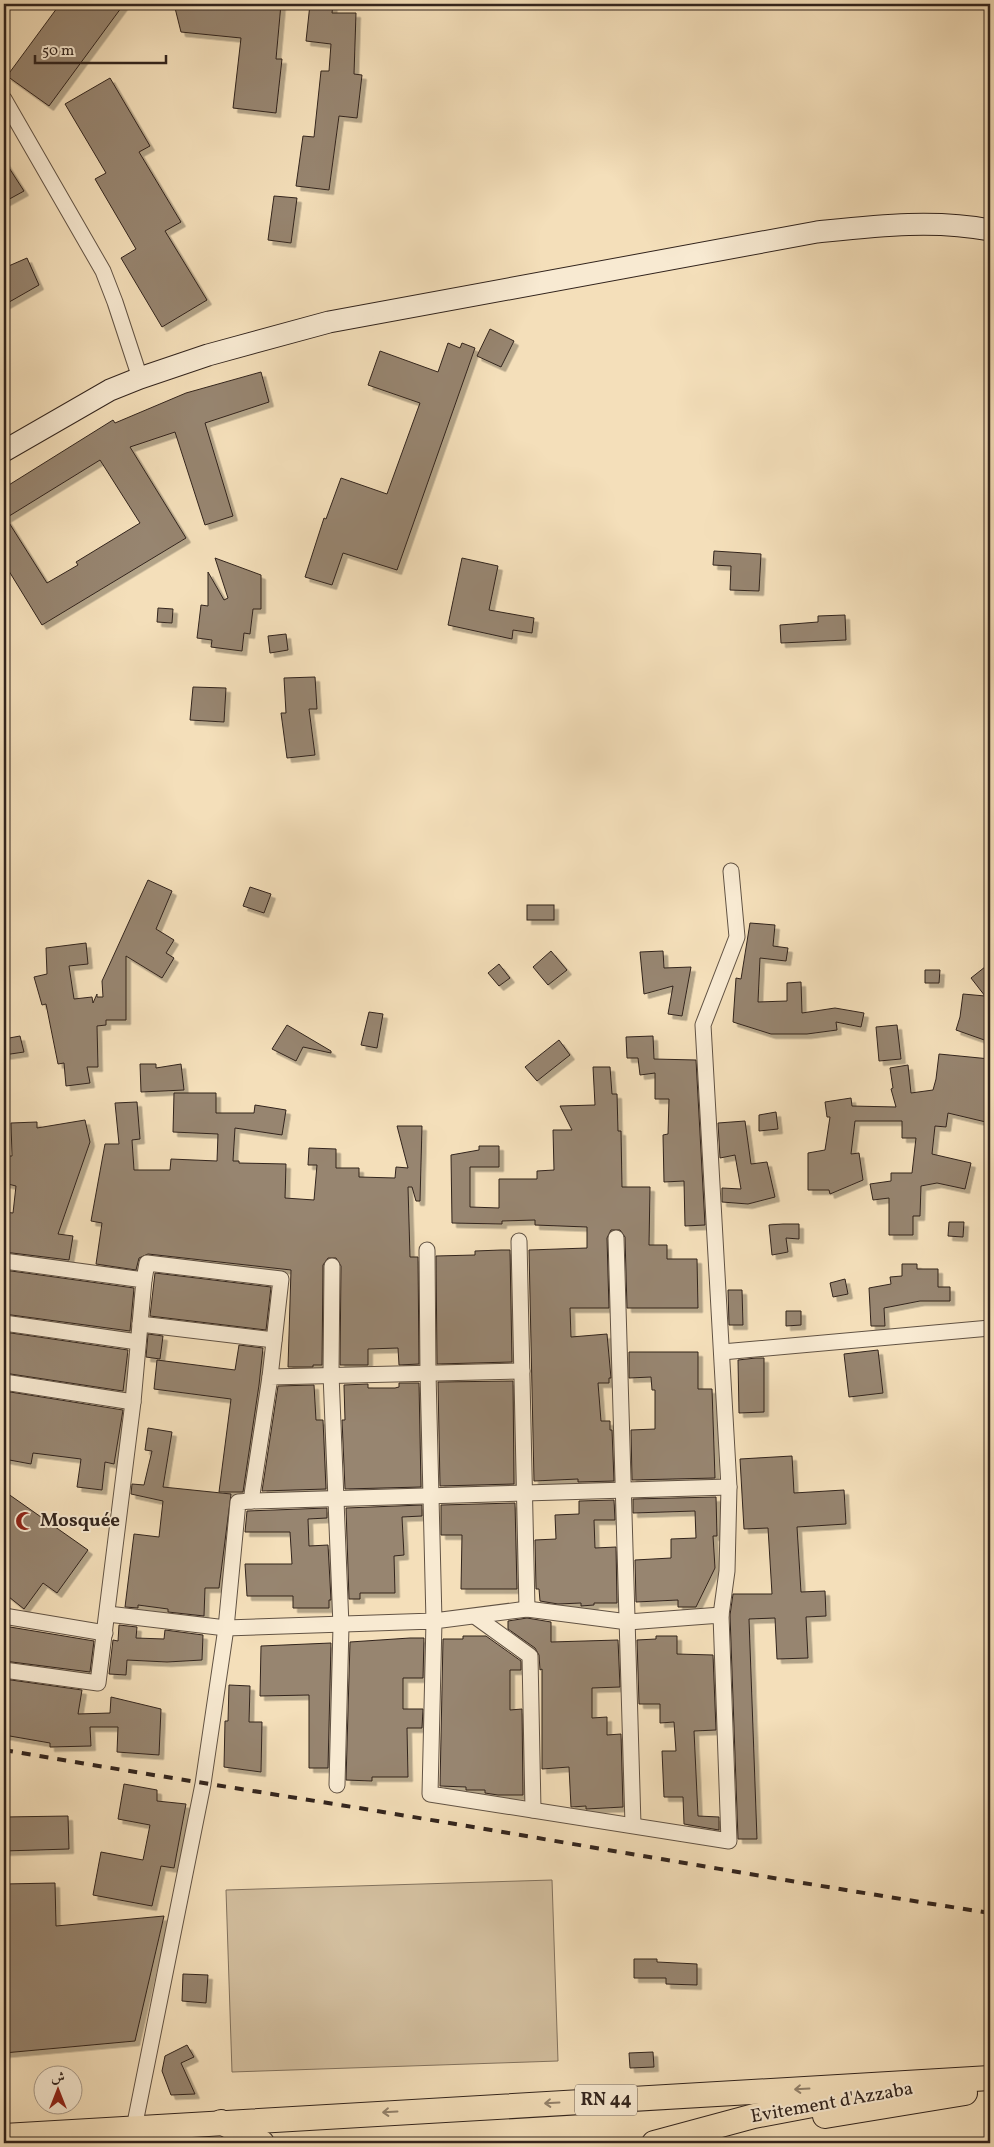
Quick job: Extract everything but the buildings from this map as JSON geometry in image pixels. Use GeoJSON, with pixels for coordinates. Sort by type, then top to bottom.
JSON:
{"type":"FeatureCollection","features":[{"type":"Feature","properties":{"kind":"main road"},"geometry":{"type":"LineString","coordinates":[[4,451],[110,390],[140,378],[208,355],[329,322],[817,232],[890,225],[940,224],[990,230]]}},
{"type":"Feature","properties":{"kind":"main road","name":"RN 44"},"geometry":{"type":"LineString","coordinates":[[4,2136],[221,2122],[988,2082]]}},
{"type":"Feature","properties":{"kind":"main road","name":"Evitement d'Azzaba"},"geometry":{"type":"LineString","coordinates":[[654,2143],[754,2116],[856,2096],[988,2082]]}},
{"type":"Feature","properties":{"kind":"main road","name":"Evitement d'Azzaba"},"geometry":{"type":"LineString","coordinates":[[696,2143],[988,2082]]}},
{"type":"Feature","properties":{"kind":"main road"},"geometry":{"type":"LineString","coordinates":[[221,2122],[244,2143]]}},
{"type":"Feature","properties":{"kind":"main road"},"geometry":{"type":"LineString","coordinates":[[221,2122],[262,2143]]}},
{"type":"Feature","properties":{"kind":"street"},"geometry":{"type":"LineString","coordinates":[[4,99],[103,271],[140,378]]}},
{"type":"Feature","properties":{"kind":"street"},"geometry":{"type":"LineString","coordinates":[[427,1250],[430,1496],[434,1621],[430,1794],[729,1841],[721,1615],[727,1571],[729,1487],[703,1025],[737,937],[730,871]]}},
{"type":"Feature","properties":{"kind":"street"},"geometry":{"type":"LineString","coordinates":[[616,1238],[633,1825]]}},
{"type":"Feature","properties":{"kind":"street"},"geometry":{"type":"LineString","coordinates":[[519,1241],[528,1609]]}},
{"type":"Feature","properties":{"kind":"street"},"geometry":{"type":"LineString","coordinates":[[4,1262],[144,1280]]}},
{"type":"Feature","properties":{"kind":"street"},"geometry":{"type":"LineString","coordinates":[[4,1670],[98,1683],[133,1402],[147,1263],[280,1279],[270,1377],[251,1501]]}},
{"type":"Feature","properties":{"kind":"street"},"geometry":{"type":"LineString","coordinates":[[332,1266],[331,1374],[334,1498],[341,1626],[337,1785]]}},
{"type":"Feature","properties":{"kind":"street"},"geometry":{"type":"LineString","coordinates":[[4,1322],[138,1342]]}},
{"type":"Feature","properties":{"kind":"street"},"geometry":{"type":"LineString","coordinates":[[140,1324],[274,1340]]}},
{"type":"Feature","properties":{"kind":"street"},"geometry":{"type":"LineString","coordinates":[[722,1352],[990,1328]]}},
{"type":"Feature","properties":{"kind":"street"},"geometry":{"type":"LineString","coordinates":[[270,1377],[522,1370]]}},
{"type":"Feature","properties":{"kind":"street"},"geometry":{"type":"LineString","coordinates":[[4,1382],[133,1402]]}},
{"type":"Feature","properties":{"kind":"street"},"geometry":{"type":"LineString","coordinates":[[134,2128],[203,1784],[226,1628],[238,1502],[729,1487]]}},
{"type":"Feature","properties":{"kind":"street"},"geometry":{"type":"LineString","coordinates":[[108,1614],[226,1628],[341,1626],[434,1621],[528,1609],[628,1622],[721,1615]]}},
{"type":"Feature","properties":{"kind":"street"},"geometry":{"type":"LineString","coordinates":[[4,1616],[105,1633]]}},
{"type":"Feature","properties":{"kind":"street"},"geometry":{"type":"LineString","coordinates":[[476,1617],[530,1656],[533,1810]]}},
{"type":"Feature","properties":{"kind":"shaded area"},"geometry":{"type":"Polygon","coordinates":[[[552,1880],[558,2061],[232,2072],[226,1890],[552,1880]]]}},
{"type":"Feature","properties":{"kind":"railway"},"geometry":{"type":"LineString","coordinates":[[4,1750],[990,1913]]}},
{"type":"Feature","properties":{"kind":"place","name":"Mosquée"},"geometry":{"type":"Point","coordinates":[25,1521]}}]}
